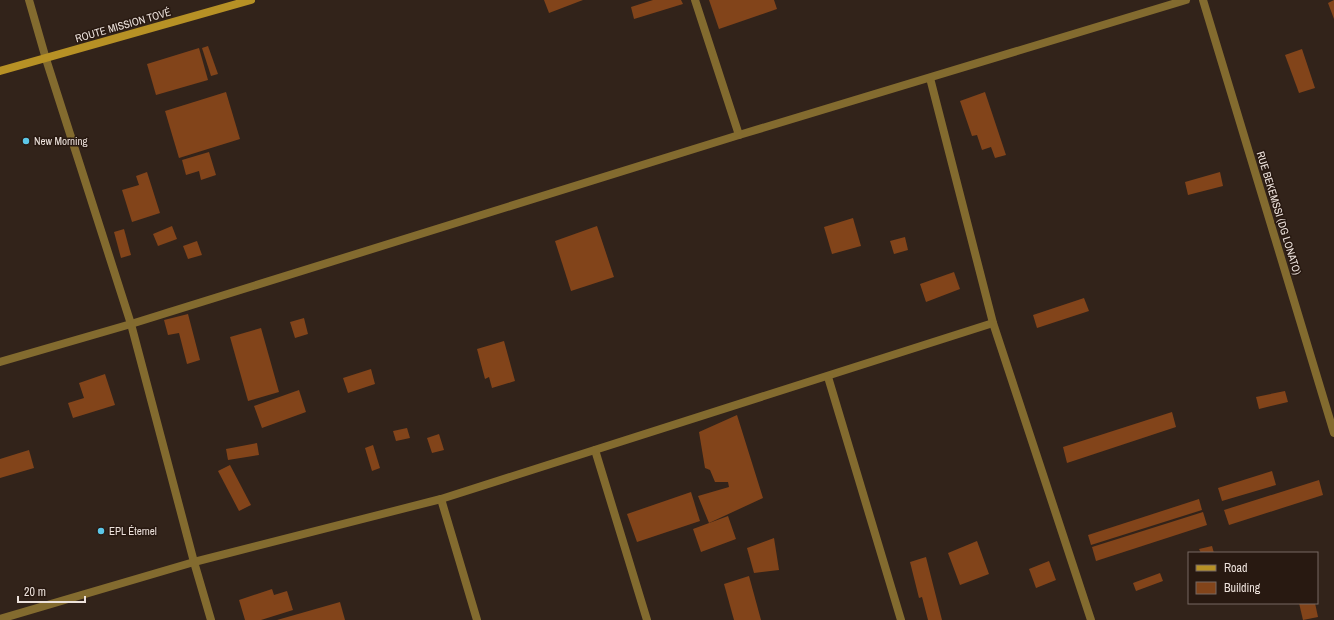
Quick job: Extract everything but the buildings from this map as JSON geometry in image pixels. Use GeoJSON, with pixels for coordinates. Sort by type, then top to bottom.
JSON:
{"type":"FeatureCollection","features":[{"type":"Feature","properties":{"kind":"street"},"geometry":{"type":"LineString","coordinates":[[29,0],[46,59],[131,324],[194,562],[211,620]]}},
{"type":"Feature","properties":{"kind":"street","name":"ROUTE MISSION TOVÉ"},"geometry":{"type":"LineString","coordinates":[[0,71],[251,0]]}},
{"type":"Feature","properties":{"kind":"street"},"geometry":{"type":"LineString","coordinates":[[695,0],[739,135]]}},
{"type":"Feature","properties":{"kind":"street"},"geometry":{"type":"LineString","coordinates":[[0,362],[131,324],[739,135],[1186,0]]}},
{"type":"Feature","properties":{"kind":"street","name":"RUE BEKEMSSI (DG LONATO)"},"geometry":{"type":"LineString","coordinates":[[1203,0],[1334,433]]}},
{"type":"Feature","properties":{"kind":"street"},"geometry":{"type":"LineString","coordinates":[[930,78],[994,323],[1091,620]]}},
{"type":"Feature","properties":{"kind":"street"},"geometry":{"type":"LineString","coordinates":[[0,619],[194,562],[441,499],[994,323]]}},
{"type":"Feature","properties":{"kind":"street"},"geometry":{"type":"LineString","coordinates":[[828,377],[901,620]]}},
{"type":"Feature","properties":{"kind":"street"},"geometry":{"type":"LineString","coordinates":[[595,450],[647,620]]}},
{"type":"Feature","properties":{"kind":"street"},"geometry":{"type":"LineString","coordinates":[[441,499],[477,620]]}},
{"type":"Feature","properties":{"kind":"place","name":"New Morning"},"geometry":{"type":"Point","coordinates":[26,141]}},
{"type":"Feature","properties":{"kind":"place","name":"EPL Éternel"},"geometry":{"type":"Point","coordinates":[101,531]}}]}
